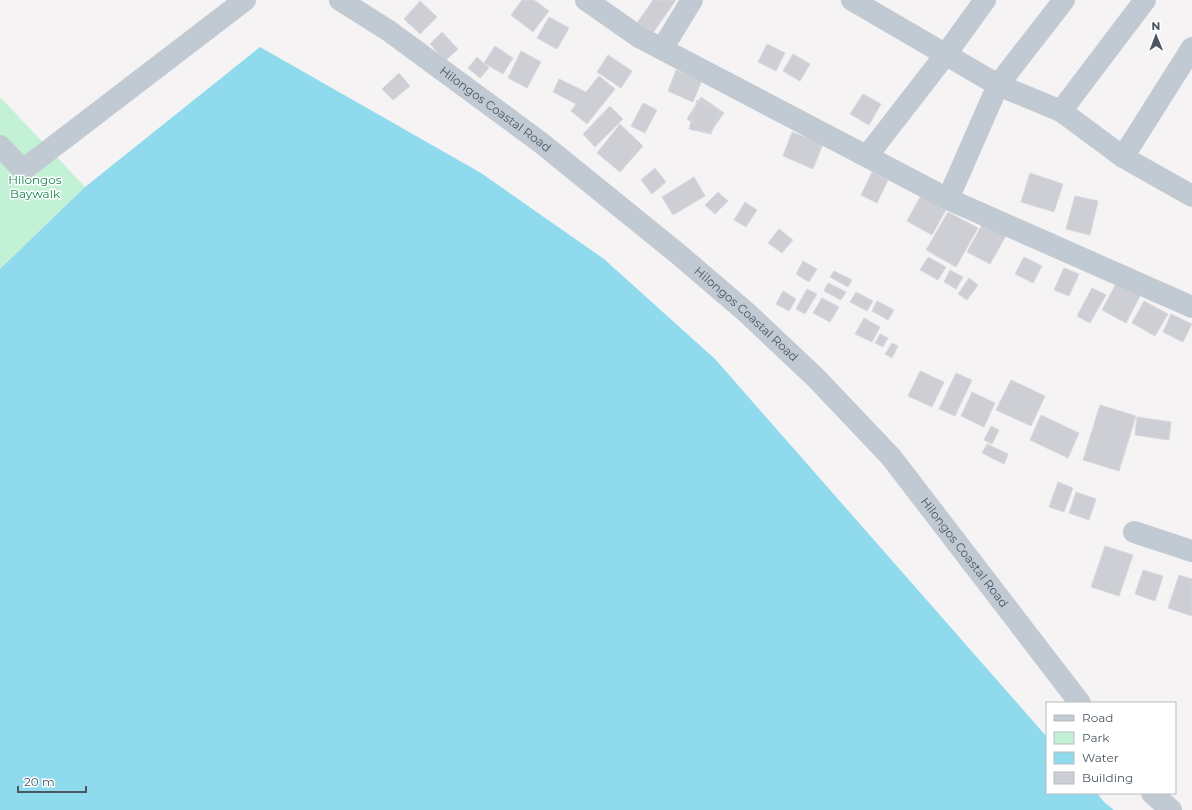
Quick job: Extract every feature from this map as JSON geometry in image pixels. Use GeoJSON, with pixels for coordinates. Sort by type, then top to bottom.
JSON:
{"type":"FeatureCollection","features":[{"type":"Feature","properties":{"kind":"street"},"geometry":{"type":"LineString","coordinates":[[0,146],[23,170],[245,0]]}},
{"type":"Feature","properties":{"kind":"street","name":"Hilongos Coastal Road"},"geometry":{"type":"LineString","coordinates":[[340,0],[389,31],[540,142],[677,252],[746,312],[810,373],[891,457],[1079,702]]}},
{"type":"Feature","properties":{"kind":"street"},"geometry":{"type":"LineString","coordinates":[[586,0],[639,37],[948,199],[1192,307]]}},
{"type":"Feature","properties":{"kind":"street"},"geometry":{"type":"LineString","coordinates":[[662,49],[692,0]]}},
{"type":"Feature","properties":{"kind":"street"},"geometry":{"type":"LineString","coordinates":[[852,0],[998,84],[1061,111],[1123,157],[1192,196]]}},
{"type":"Feature","properties":{"kind":"street"},"geometry":{"type":"LineString","coordinates":[[867,156],[946,54],[985,0]]}},
{"type":"Feature","properties":{"kind":"street"},"geometry":{"type":"LineString","coordinates":[[948,199],[998,84],[1064,0]]}},
{"type":"Feature","properties":{"kind":"street"},"geometry":{"type":"LineString","coordinates":[[1061,111],[1145,0]]}},
{"type":"Feature","properties":{"kind":"street"},"geometry":{"type":"LineString","coordinates":[[1123,157],[1192,48]]}},
{"type":"Feature","properties":{"kind":"street"},"geometry":{"type":"LineString","coordinates":[[1134,532],[1192,551]]}},
{"type":"Feature","properties":{"kind":"street"},"geometry":{"type":"LineString","coordinates":[[1153,794],[1171,810]]}},
{"type":"Feature","properties":{"kind":"green space","name":"Hilongos Baywalk"},"geometry":{"type":"Polygon","coordinates":[[[0,97],[85,187],[0,269],[0,97]]]}},
{"type":"Feature","properties":{"kind":"water"},"geometry":{"type":"Polygon","coordinates":[[[260,47],[481,173],[604,259],[715,359],[1046,736],[1046,794],[1098,794],[1104,802],[1114,810],[0,810],[0,269],[85,187],[260,47]]]}},
{"type":"Feature","properties":{"kind":"building"},"geometry":{"type":"Polygon","coordinates":[[[522,0],[534,0],[549,11],[533,32],[511,15],[522,0]]]}},
{"type":"Feature","properties":{"kind":"building"},"geometry":{"type":"Polygon","coordinates":[[[653,0],[676,0],[653,33],[637,23],[653,0]]]}},
{"type":"Feature","properties":{"kind":"building"},"geometry":{"type":"Polygon","coordinates":[[[420,1],[437,17],[420,34],[404,19],[420,1]]]}},
{"type":"Feature","properties":{"kind":"building"},"geometry":{"type":"Polygon","coordinates":[[[549,17],[569,28],[557,49],[537,38],[549,17]]]}},
{"type":"Feature","properties":{"kind":"building"},"geometry":{"type":"Polygon","coordinates":[[[442,32],[458,49],[445,61],[430,44],[442,32]]]}},
{"type":"Feature","properties":{"kind":"building"},"geometry":{"type":"Polygon","coordinates":[[[767,44],[785,53],[776,71],[758,62],[767,44]]]}},
{"type":"Feature","properties":{"kind":"building"},"geometry":{"type":"Polygon","coordinates":[[[495,46],[513,58],[503,74],[484,63],[495,46]]]}},
{"type":"Feature","properties":{"kind":"building"},"geometry":{"type":"Polygon","coordinates":[[[521,51],[541,62],[527,88],[508,78],[521,51]]]}},
{"type":"Feature","properties":{"kind":"building"},"geometry":{"type":"Polygon","coordinates":[[[793,54],[810,64],[800,81],[783,71],[793,54]]]}},
{"type":"Feature","properties":{"kind":"building"},"geometry":{"type":"Polygon","coordinates":[[[608,55],[632,71],[621,88],[597,72],[608,55]]]}},
{"type":"Feature","properties":{"kind":"building"},"geometry":{"type":"Polygon","coordinates":[[[477,57],[489,68],[480,78],[468,68],[477,57]]]}},
{"type":"Feature","properties":{"kind":"building"},"geometry":{"type":"Polygon","coordinates":[[[676,70],[702,80],[693,102],[668,91],[676,70]]]}},
{"type":"Feature","properties":{"kind":"building"},"geometry":{"type":"Polygon","coordinates":[[[399,73],[410,86],[393,100],[382,89],[399,73]]]}},
{"type":"Feature","properties":{"kind":"building"},"geometry":{"type":"Polygon","coordinates":[[[599,76],[615,89],[587,124],[571,111],[576,104],[553,92],[559,79],[586,92],[599,76]]]}},
{"type":"Feature","properties":{"kind":"building"},"geometry":{"type":"Polygon","coordinates":[[[863,94],[881,104],[869,125],[850,114],[863,94]]]}},
{"type":"Feature","properties":{"kind":"building"},"geometry":{"type":"Polygon","coordinates":[[[701,97],[724,113],[709,134],[687,119],[701,97]]]}},
{"type":"Feature","properties":{"kind":"building"},"geometry":{"type":"Polygon","coordinates":[[[697,100],[720,110],[711,134],[689,129],[697,100]]]}},
{"type":"Feature","properties":{"kind":"building"},"geometry":{"type":"Polygon","coordinates":[[[643,103],[657,110],[645,133],[631,126],[643,103]]]}},
{"type":"Feature","properties":{"kind":"building"},"geometry":{"type":"Polygon","coordinates":[[[610,106],[623,119],[595,147],[583,134],[610,106]]]}},
{"type":"Feature","properties":{"kind":"building"},"geometry":{"type":"Polygon","coordinates":[[[620,124],[643,146],[620,172],[597,153],[620,124]]]}},
{"type":"Feature","properties":{"kind":"building"},"geometry":{"type":"Polygon","coordinates":[[[792,132],[823,144],[813,169],[783,156],[792,132]]]}},
{"type":"Feature","properties":{"kind":"building"},"geometry":{"type":"Polygon","coordinates":[[[655,168],[666,182],[652,194],[641,180],[655,168]]]}},
{"type":"Feature","properties":{"kind":"building"},"geometry":{"type":"Polygon","coordinates":[[[872,172],[888,180],[877,203],[861,195],[872,172]]]}},
{"type":"Feature","properties":{"kind":"building"},"geometry":{"type":"Polygon","coordinates":[[[1030,173],[1063,184],[1054,212],[1021,202],[1030,173]]]}},
{"type":"Feature","properties":{"kind":"building"},"geometry":{"type":"Polygon","coordinates":[[[694,177],[705,196],[673,215],[662,197],[694,177]]]}},
{"type":"Feature","properties":{"kind":"building"},"geometry":{"type":"Polygon","coordinates":[[[718,192],[728,201],[715,214],[705,205],[718,192]]]}},
{"type":"Feature","properties":{"kind":"building"},"geometry":{"type":"Polygon","coordinates":[[[923,192],[948,206],[932,235],[907,221],[923,192]]]}},
{"type":"Feature","properties":{"kind":"building"},"geometry":{"type":"Polygon","coordinates":[[[1075,196],[1098,201],[1090,235],[1066,229],[1075,196]]]}},
{"type":"Feature","properties":{"kind":"building"},"geometry":{"type":"Polygon","coordinates":[[[745,202],[757,210],[746,227],[734,220],[745,202]]]}},
{"type":"Feature","properties":{"kind":"building"},"geometry":{"type":"Polygon","coordinates":[[[948,212],[978,228],[956,267],[926,250],[948,212]]]}},
{"type":"Feature","properties":{"kind":"building"},"geometry":{"type":"Polygon","coordinates":[[[983,223],[1006,236],[990,264],[967,252],[983,223]]]}},
{"type":"Feature","properties":{"kind":"building"},"geometry":{"type":"Polygon","coordinates":[[[779,229],[793,240],[782,253],[768,243],[779,229]]]}},
{"type":"Feature","properties":{"kind":"building"},"geometry":{"type":"Polygon","coordinates":[[[928,257],[946,267],[938,280],[920,270],[928,257]]]}},
{"type":"Feature","properties":{"kind":"building"},"geometry":{"type":"Polygon","coordinates":[[[1024,257],[1042,266],[1033,283],[1015,274],[1024,257]]]}},
{"type":"Feature","properties":{"kind":"building"},"geometry":{"type":"Polygon","coordinates":[[[803,261],[817,269],[809,282],[796,274],[803,261]]]}},
{"type":"Feature","properties":{"kind":"building"},"geometry":{"type":"Polygon","coordinates":[[[1064,268],[1079,274],[1069,296],[1054,290],[1064,268]]]}},
{"type":"Feature","properties":{"kind":"building"},"geometry":{"type":"Polygon","coordinates":[[[950,270],[963,277],[956,289],[944,282],[950,270]]]}},
{"type":"Feature","properties":{"kind":"building"},"geometry":{"type":"Polygon","coordinates":[[[834,271],[852,280],[848,287],[830,277],[834,271]]]}},
{"type":"Feature","properties":{"kind":"building"},"geometry":{"type":"Polygon","coordinates":[[[969,278],[978,285],[967,300],[958,294],[969,278]]]}},
{"type":"Feature","properties":{"kind":"building"},"geometry":{"type":"Polygon","coordinates":[[[1118,280],[1142,292],[1126,323],[1102,310],[1118,280]]]}},
{"type":"Feature","properties":{"kind":"building"},"geometry":{"type":"Polygon","coordinates":[[[828,283],[846,292],[841,300],[824,291],[828,283]]]}},
{"type":"Feature","properties":{"kind":"building"},"geometry":{"type":"Polygon","coordinates":[[[1092,288],[1106,295],[1090,323],[1077,316],[1092,288]]]}},
{"type":"Feature","properties":{"kind":"building"},"geometry":{"type":"Polygon","coordinates":[[[807,289],[817,294],[805,314],[796,309],[807,289]]]}},
{"type":"Feature","properties":{"kind":"building"},"geometry":{"type":"Polygon","coordinates":[[[783,291],[796,299],[789,311],[776,304],[783,291]]]}},
{"type":"Feature","properties":{"kind":"building"},"geometry":{"type":"Polygon","coordinates":[[[856,292],[873,301],[867,311],[850,302],[856,292]]]}},
{"type":"Feature","properties":{"kind":"building"},"geometry":{"type":"Polygon","coordinates":[[[822,298],[839,307],[830,322],[813,313],[822,298]]]}},
{"type":"Feature","properties":{"kind":"building"},"geometry":{"type":"Polygon","coordinates":[[[877,301],[894,310],[888,320],[872,311],[877,301]]]}},
{"type":"Feature","properties":{"kind":"building"},"geometry":{"type":"Polygon","coordinates":[[[1144,301],[1168,314],[1155,336],[1132,323],[1144,301]]]}},
{"type":"Feature","properties":{"kind":"building"},"geometry":{"type":"Polygon","coordinates":[[[1171,314],[1192,324],[1183,342],[1163,332],[1171,314]]]}},
{"type":"Feature","properties":{"kind":"building"},"geometry":{"type":"Polygon","coordinates":[[[864,318],[880,327],[872,342],[855,334],[864,318]]]}},
{"type":"Feature","properties":{"kind":"building"},"geometry":{"type":"Polygon","coordinates":[[[880,334],[888,338],[883,347],[875,343],[880,334]]]}},
{"type":"Feature","properties":{"kind":"building"},"geometry":{"type":"Polygon","coordinates":[[[892,343],[898,346],[892,358],[885,354],[892,343]]]}},
{"type":"Feature","properties":{"kind":"building"},"geometry":{"type":"Polygon","coordinates":[[[920,371],[944,382],[932,407],[908,396],[920,371]]]}},
{"type":"Feature","properties":{"kind":"building"},"geometry":{"type":"Polygon","coordinates":[[[956,373],[972,380],[955,416],[939,409],[956,373]]]}},
{"type":"Feature","properties":{"kind":"building"},"geometry":{"type":"Polygon","coordinates":[[[1011,380],[1045,396],[1031,426],[996,410],[1011,380]]]}},
{"type":"Feature","properties":{"kind":"building"},"geometry":{"type":"Polygon","coordinates":[[[972,392],[995,403],[984,427],[961,416],[972,392]]]}},
{"type":"Feature","properties":{"kind":"building"},"geometry":{"type":"Polygon","coordinates":[[[1100,405],[1136,416],[1119,471],[1083,460],[1100,405]]]}},
{"type":"Feature","properties":{"kind":"building"},"geometry":{"type":"Polygon","coordinates":[[[1041,415],[1079,433],[1068,458],[1030,440],[1041,415]]]}},
{"type":"Feature","properties":{"kind":"building"},"geometry":{"type":"Polygon","coordinates":[[[1137,417],[1171,422],[1169,440],[1135,435],[1137,417]]]}},
{"type":"Feature","properties":{"kind":"building"},"geometry":{"type":"Polygon","coordinates":[[[991,426],[999,430],[992,444],[984,440],[991,426]]]}},
{"type":"Feature","properties":{"kind":"building"},"geometry":{"type":"Polygon","coordinates":[[[987,444],[1008,454],[1004,464],[982,453],[987,444]]]}},
{"type":"Feature","properties":{"kind":"building"},"geometry":{"type":"Polygon","coordinates":[[[1058,482],[1073,488],[1064,512],[1049,507],[1058,482]]]}},
{"type":"Feature","properties":{"kind":"building"},"geometry":{"type":"Polygon","coordinates":[[[1076,492],[1096,499],[1089,520],[1069,513],[1076,492]]]}},
{"type":"Feature","properties":{"kind":"building"},"geometry":{"type":"Polygon","coordinates":[[[1105,546],[1133,555],[1119,596],[1091,587],[1105,546]]]}},
{"type":"Feature","properties":{"kind":"building"},"geometry":{"type":"Polygon","coordinates":[[[1143,570],[1163,576],[1155,601],[1135,594],[1143,570]]]}},
{"type":"Feature","properties":{"kind":"building"},"geometry":{"type":"Polygon","coordinates":[[[1179,575],[1192,579],[1192,616],[1168,608],[1179,575]]]}}]}
